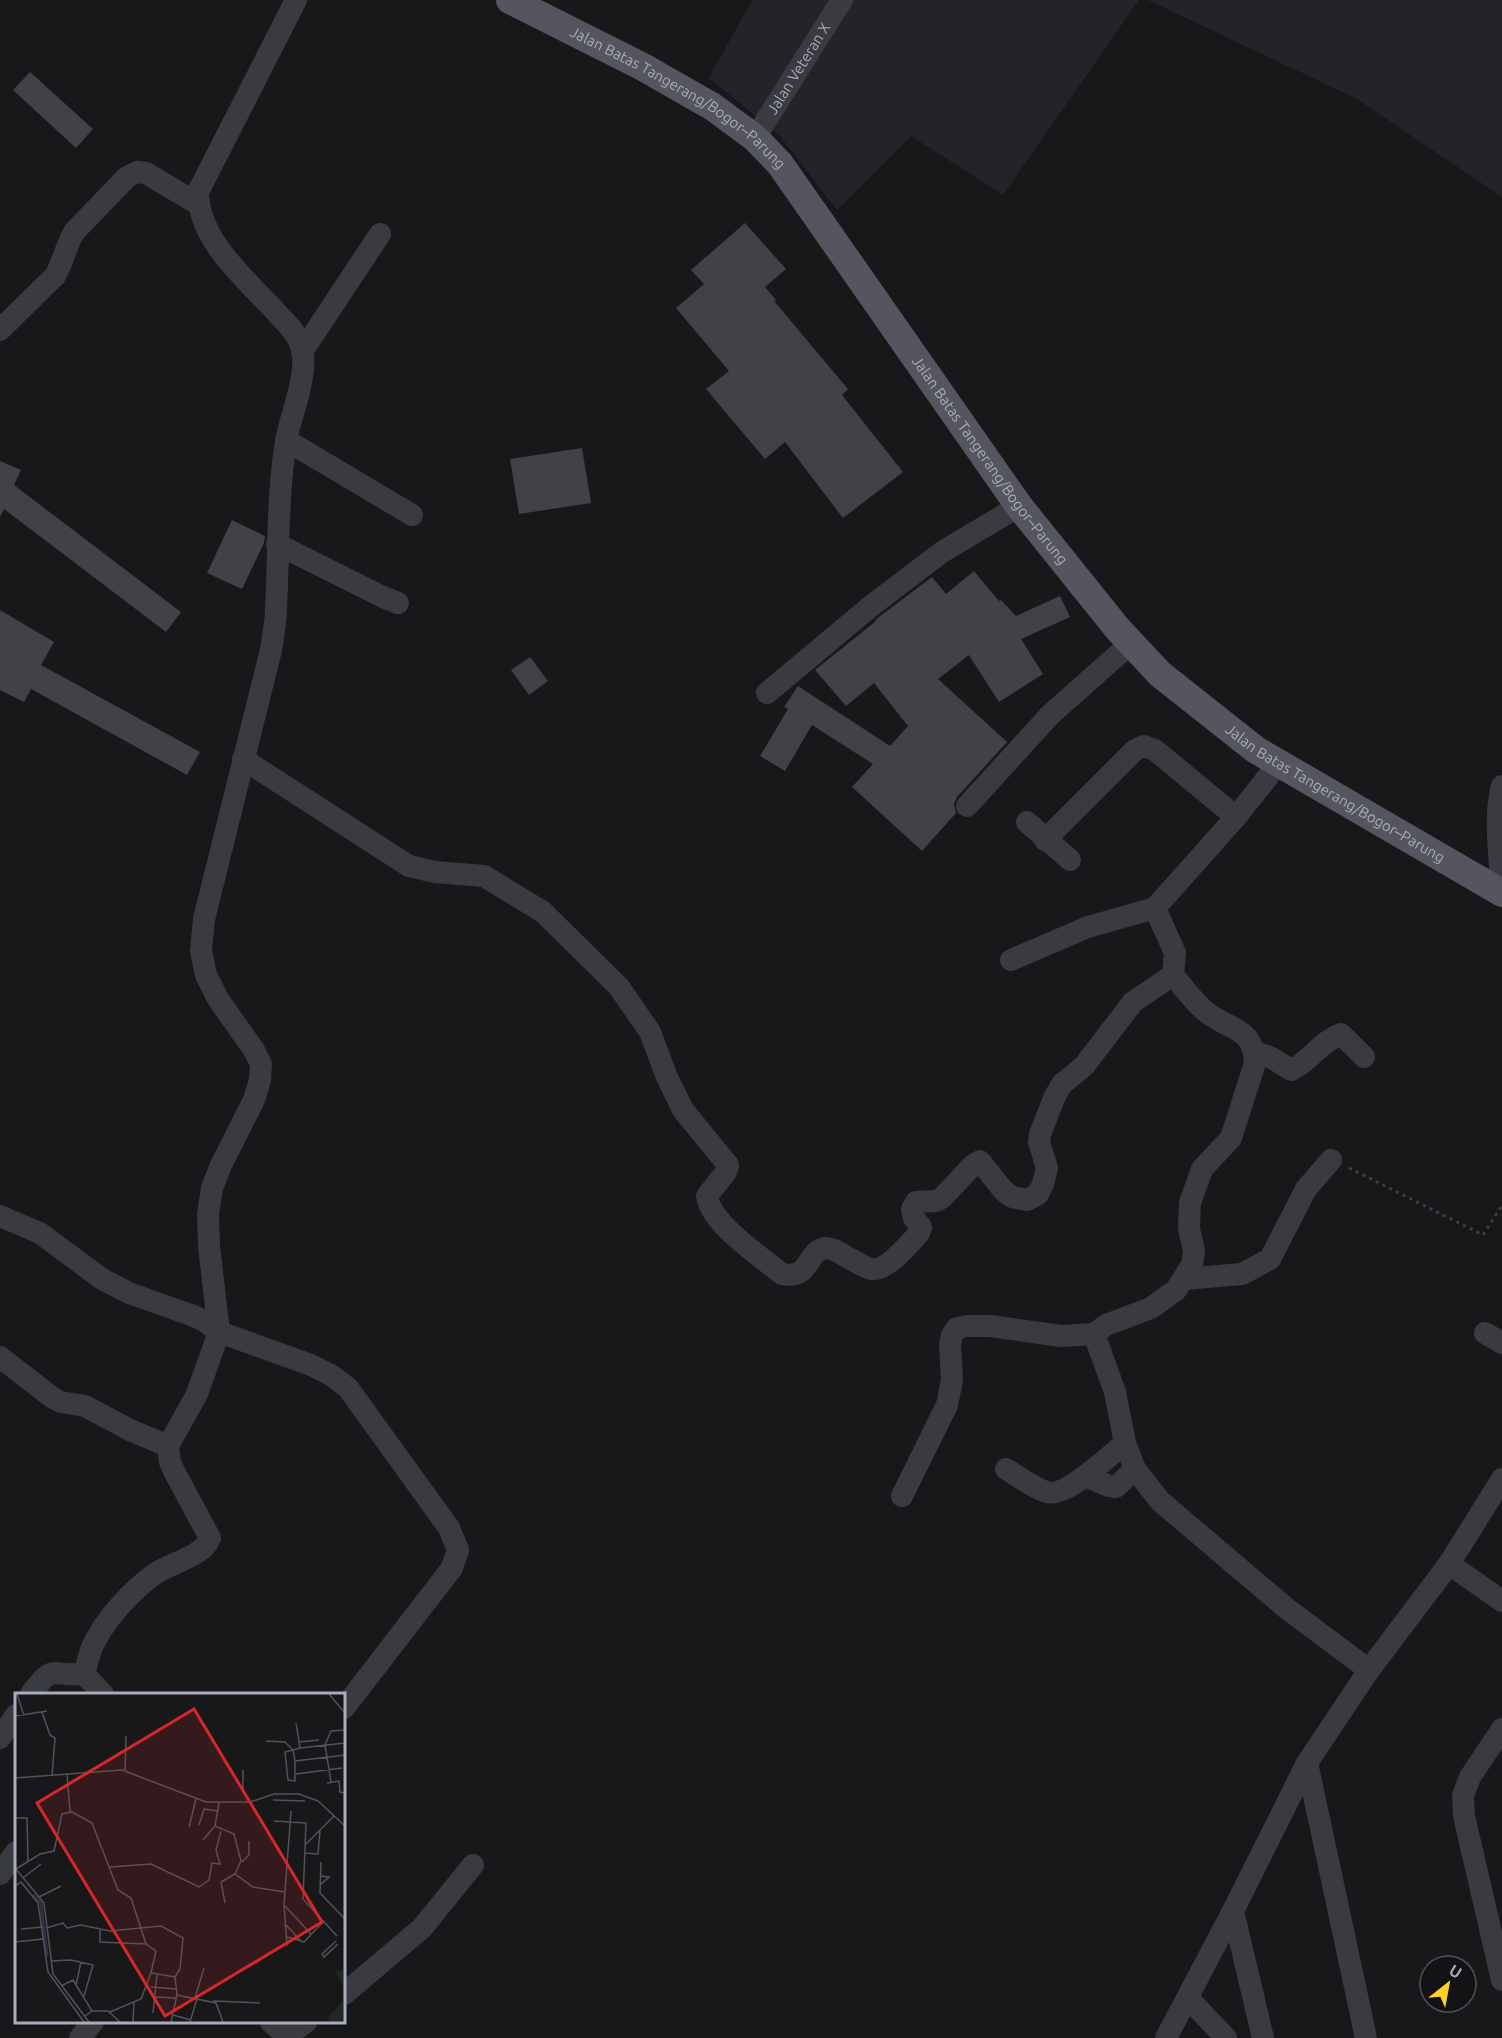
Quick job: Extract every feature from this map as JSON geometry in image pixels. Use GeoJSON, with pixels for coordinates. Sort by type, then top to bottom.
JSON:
{"type":"FeatureCollection","features":[{"type":"Feature","properties":{"kind":"main road","name":"Jalan Batas Tangerang/Bogor–Parung"},"geometry":{"type":"LineString","coordinates":[[510,0],[683,90],[720,112],[755,138],[786,173],[1019,506],[1131,643],[1160,674],[1256,750],[1455,864],[1501,893]]}},
{"type":"Feature","properties":{"kind":"street"},"geometry":{"type":"LineString","coordinates":[[84,1674],[92,1647],[106,1625],[139,1588],[157,1572],[204,1548],[210,1538],[170,1462],[168,1446],[197,1394],[219,1332],[208,1246],[208,1214],[215,1180],[254,1100],[260,1080],[261,1064],[254,1050],[218,999],[206,975],[201,951],[204,919],[271,650],[276,610],[279,503],[286,441],[303,369],[302,352],[294,332],[227,259],[204,226],[198,204],[198,192],[296,0]]}},
{"type":"Feature","properties":{"kind":"street","name":"Jalan Veteran X"},"geometry":{"type":"LineString","coordinates":[[755,138],[842,0]]}},
{"type":"Feature","properties":{"kind":"street"},"geometry":{"type":"LineString","coordinates":[[0,330],[55,276],[74,232],[127,177],[136,172],[146,173],[198,204]]}},
{"type":"Feature","properties":{"kind":"street"},"geometry":{"type":"LineString","coordinates":[[302,352],[380,234]]}},
{"type":"Feature","properties":{"kind":"street"},"geometry":{"type":"LineString","coordinates":[[286,441],[412,515]]}},
{"type":"Feature","properties":{"kind":"street"},"geometry":{"type":"LineString","coordinates":[[767,693],[871,606],[942,552],[1019,506]]}},
{"type":"Feature","properties":{"kind":"street"},"geometry":{"type":"LineString","coordinates":[[277,544],[398,603]]}},
{"type":"Feature","properties":{"kind":"street"},"geometry":{"type":"LineString","coordinates":[[967,806],[1050,715],[1131,643]]}},
{"type":"Feature","properties":{"kind":"street"},"geometry":{"type":"LineString","coordinates":[[1045,840],[1135,750],[1144,746],[1155,750],[1236,817]]}},
{"type":"Feature","properties":{"kind":"street"},"geometry":{"type":"LineString","coordinates":[[243,759],[409,866],[435,872],[484,876],[543,912],[619,987],[650,1032],[666,1075],[683,1110],[728,1165],[726,1172],[707,1196],[714,1214],[730,1231],[782,1275],[793,1276],[804,1270],[811,1259],[825,1248],[834,1249],[874,1270],[888,1264],[919,1233],[921,1227],[914,1218],[912,1209],[916,1202],[936,1201],[942,1198],[973,1165],[980,1161],[1007,1194],[1022,1201],[1033,1198],[1040,1189],[1047,1168],[1039,1142],[1040,1134],[1062,1084],[1084,1066],[1133,1002],[1173,975]]}},
{"type":"Feature","properties":{"kind":"street"},"geometry":{"type":"LineString","coordinates":[[1011,960],[1088,927],[1155,908],[1236,817],[1279,763]]}},
{"type":"Feature","properties":{"kind":"street"},"geometry":{"type":"LineString","coordinates":[[1501,893],[1498,830],[1502,786]]}},
{"type":"Feature","properties":{"kind":"street"},"geometry":{"type":"LineString","coordinates":[[1027,822],[1070,860]]}},
{"type":"Feature","properties":{"kind":"street"},"geometry":{"type":"LineString","coordinates":[[902,1496],[947,1405],[952,1380],[950,1345],[952,1335],[957,1328],[990,1326],[1061,1336],[1094,1334],[1106,1325],[1151,1308],[1176,1290],[1192,1265],[1194,1251],[1189,1229],[1190,1203],[1202,1169],[1231,1138],[1252,1076],[1255,1052],[1244,1034],[1206,1012],[1173,975],[1175,953],[1155,908]]}},
{"type":"Feature","properties":{"kind":"street"},"geometry":{"type":"LineString","coordinates":[[1255,1052],[1272,1058],[1291,1071],[1306,1062],[1327,1041],[1341,1034],[1364,1057]]}},
{"type":"Feature","properties":{"kind":"street"},"geometry":{"type":"LineString","coordinates":[[1185,1279],[1242,1274],[1270,1259],[1306,1189],[1331,1160]]}},
{"type":"Feature","properties":{"kind":"street"},"geometry":{"type":"LineString","coordinates":[[0,1216],[40,1233],[102,1279],[129,1293],[191,1315],[203,1320],[219,1332],[312,1365],[331,1375],[348,1388],[449,1527],[458,1550],[452,1568],[345,1707]]}},
{"type":"Feature","properties":{"kind":"street"},"geometry":{"type":"LineString","coordinates":[[1094,1334],[1116,1392],[1125,1443],[1135,1469],[1160,1501],[1286,1608],[1369,1671]]}},
{"type":"Feature","properties":{"kind":"street"},"geometry":{"type":"LineString","coordinates":[[0,1358],[53,1398],[61,1402],[85,1406],[130,1430],[168,1446]]}},
{"type":"Feature","properties":{"kind":"street"},"geometry":{"type":"LineString","coordinates":[[1006,1469],[1050,1493],[1059,1492],[1085,1476],[1125,1443]]}},
{"type":"Feature","properties":{"kind":"street"},"geometry":{"type":"LineString","coordinates":[[1085,1476],[1116,1487],[1135,1469]]}},
{"type":"Feature","properties":{"kind":"street"},"geometry":{"type":"LineString","coordinates":[[1166,2038],[1307,1763],[1369,1671],[1449,1564],[1502,1479]]}},
{"type":"Feature","properties":{"kind":"street"},"geometry":{"type":"LineString","coordinates":[[1449,1564],[1502,1601]]}},
{"type":"Feature","properties":{"kind":"street"},"geometry":{"type":"LineString","coordinates":[[33,1693],[47,1674],[54,1671],[84,1674],[101,1693]]}},
{"type":"Feature","properties":{"kind":"street"},"geometry":{"type":"LineString","coordinates":[[0,1738],[15,1716]]}},
{"type":"Feature","properties":{"kind":"street"},"geometry":{"type":"LineString","coordinates":[[1502,1729],[1470,1777],[1462,1796],[1464,1816],[1502,1980]]}},
{"type":"Feature","properties":{"kind":"street"},"geometry":{"type":"LineString","coordinates":[[1307,1763],[1366,2038]]}},
{"type":"Feature","properties":{"kind":"street"},"geometry":{"type":"LineString","coordinates":[[345,1993],[422,1928],[473,1865]]}},
{"type":"Feature","properties":{"kind":"street"},"geometry":{"type":"LineString","coordinates":[[1233,1911],[1263,2038]]}},
{"type":"Feature","properties":{"kind":"street"},"geometry":{"type":"LineString","coordinates":[[1188,1998],[1226,2038]]}},
{"type":"Feature","properties":{"kind":"street"},"geometry":{"type":"LineString","coordinates":[[80,2038],[92,2023]]}},
{"type":"Feature","properties":{"kind":"street"},"geometry":{"type":"LineString","coordinates":[[282,2032],[304,2023]]}},
{"type":"Feature","properties":{"kind":"path"},"geometry":{"type":"LineString","coordinates":[[1331,1160],[1483,1235],[1502,1205]]}},
{"type":"Feature","properties":{"kind":"shaded area"},"geometry":{"type":"Polygon","coordinates":[[[752,0],[1139,0],[1003,195],[911,136],[837,210],[780,136],[709,78],[752,0]]]}},
{"type":"Feature","properties":{"kind":"shaded area"},"geometry":{"type":"Polygon","coordinates":[[[1148,0],[1502,0],[1502,197],[1357,99],[1148,0]]]}},
{"type":"Feature","properties":{"kind":"building"},"geometry":{"type":"Polygon","coordinates":[[[30,72],[93,129],[76,148],[13,90],[30,72]]]}},
{"type":"Feature","properties":{"kind":"building"},"geometry":{"type":"Polygon","coordinates":[[[745,223],[786,269],[765,287],[776,300],[774,301],[848,389],[842,395],[903,472],[843,518],[785,442],[765,459],[706,389],[729,371],[676,308],[704,284],[691,270],[745,223]]]}},
{"type":"Feature","properties":{"kind":"building"},"geometry":{"type":"Polygon","coordinates":[[[582,448],[591,503],[519,514],[510,459],[582,448]]]}},
{"type":"Feature","properties":{"kind":"building"},"geometry":{"type":"Polygon","coordinates":[[[0,461],[21,470],[14,485],[181,612],[166,632],[4,509],[0,517],[0,461]]]}},
{"type":"Feature","properties":{"kind":"building"},"geometry":{"type":"Polygon","coordinates":[[[232,520],[265,536],[264,543],[242,589],[207,573],[232,520]]]}},
{"type":"Feature","properties":{"kind":"building"},"geometry":{"type":"Polygon","coordinates":[[[974,571],[999,601],[1001,600],[1016,616],[1060,596],[1070,617],[1021,639],[1043,674],[999,702],[969,655],[938,679],[1007,742],[957,797],[954,804],[956,813],[922,851],[852,787],[873,764],[812,725],[785,771],[760,756],[788,709],[784,707],[798,686],[890,746],[908,726],[874,683],[846,706],[815,670],[875,620],[932,577],[946,594],[974,571]]]}},
{"type":"Feature","properties":{"kind":"building"},"geometry":{"type":"Polygon","coordinates":[[[0,610],[54,642],[41,665],[200,752],[187,775],[31,689],[24,702],[0,690],[0,610]]]}},
{"type":"Feature","properties":{"kind":"building"},"geometry":{"type":"Polygon","coordinates":[[[530,657],[548,681],[529,695],[511,670],[530,657]]]}}]}
